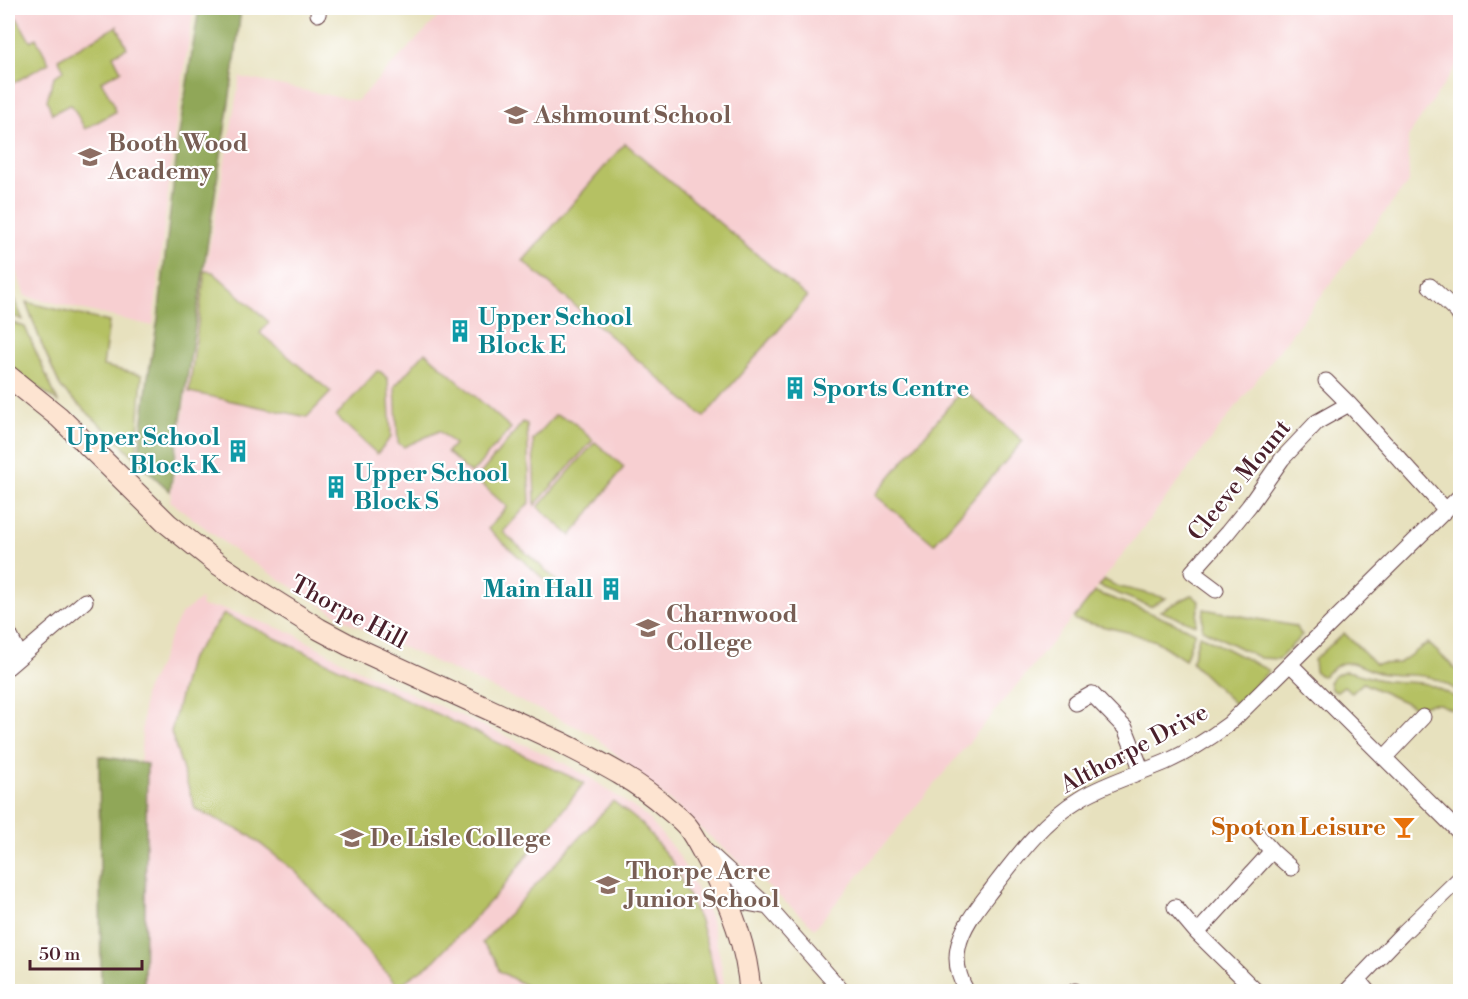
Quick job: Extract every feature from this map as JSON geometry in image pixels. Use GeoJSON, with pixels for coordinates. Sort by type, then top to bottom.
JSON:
{"type":"FeatureCollection","features":[{"type":"Feature","properties":{"kind":"street"},"geometry":{"type":"LineString","coordinates":[[1430,286],[1461,317]]}},
{"type":"Feature","properties":{"kind":"street","name":"Thorpe Hill"},"geometry":{"type":"LineString","coordinates":[[8,376],[59,417],[168,524],[218,564],[260,592],[349,645],[562,743],[639,785],[661,802],[687,826],[712,869],[726,899],[744,950],[750,992]]}},
{"type":"Feature","properties":{"kind":"street"},"geometry":{"type":"LineString","coordinates":[[1326,381],[1446,510]]}},
{"type":"Feature","properties":{"kind":"street","name":"Cleeve Mount"},"geometry":{"type":"LineString","coordinates":[[1216,590],[1192,572],[1242,515],[1282,459],[1317,422],[1348,404]]}},
{"type":"Feature","properties":{"kind":"street","name":"Althorpe Drive"},"geometry":{"type":"LineString","coordinates":[[967,992],[959,975],[957,962],[962,933],[978,907],[1035,835],[1068,806],[1084,796],[1182,754],[1228,724],[1461,496]]}},
{"type":"Feature","properties":{"kind":"street"},"geometry":{"type":"LineString","coordinates":[[8,667],[86,601]]}},
{"type":"Feature","properties":{"kind":"street"},"geometry":{"type":"LineString","coordinates":[[8,632],[20,656]]}},
{"type":"Feature","properties":{"kind":"street"},"geometry":{"type":"LineString","coordinates":[[1290,664],[1461,833]]}},
{"type":"Feature","properties":{"kind":"street"},"geometry":{"type":"LineString","coordinates":[[1077,703],[1092,694],[1118,719],[1125,729],[1142,771]]}},
{"type":"Feature","properties":{"kind":"street"},"geometry":{"type":"LineString","coordinates":[[1384,758],[1423,717]]}},
{"type":"Feature","properties":{"kind":"street"},"geometry":{"type":"LineString","coordinates":[[1256,833],[1291,868]]}},
{"type":"Feature","properties":{"kind":"street","name":"Thorpe Hill"},"geometry":{"type":"LineString","coordinates":[[698,843],[768,907],[843,992]]}},
{"type":"Feature","properties":{"kind":"street"},"geometry":{"type":"LineString","coordinates":[[1197,933],[1272,851]]}},
{"type":"Feature","properties":{"kind":"street"},"geometry":{"type":"LineString","coordinates":[[1346,992],[1363,986],[1402,934],[1459,883]]}},
{"type":"Feature","properties":{"kind":"street"},"geometry":{"type":"LineString","coordinates":[[726,899],[768,907]]}},
{"type":"Feature","properties":{"kind":"street"},"geometry":{"type":"LineString","coordinates":[[1175,907],[1197,933],[1257,992]]}},
{"type":"Feature","properties":{"kind":"shaded area","name":"Booth Wood Academy"},"geometry":{"type":"Polygon","coordinates":[[[8,8],[194,8],[176,125],[153,326],[25,296],[8,249],[8,223],[11,221],[12,195],[8,188],[8,8]]]}},
{"type":"Feature","properties":{"kind":"shaded area"},"geometry":{"type":"Polygon","coordinates":[[[447,8],[1460,8],[1460,61],[1408,137],[1409,181],[1094,592],[815,928],[592,734],[350,623],[239,554],[170,501],[205,271],[240,77],[357,101],[447,8]]]}},
{"type":"Feature","properties":{"kind":"shaded area","name":"De Lisle College"},"geometry":{"type":"Polygon","coordinates":[[[201,599],[202,607],[222,608],[292,633],[357,669],[552,757],[589,777],[646,816],[678,854],[710,916],[725,991],[140,992],[134,884],[144,695],[182,613],[201,599]]]}},
{"type":"Feature","properties":{"kind":"green space"},"geometry":{"type":"Polygon","coordinates":[[[199,8],[241,8],[234,69],[170,491],[138,462],[148,377],[158,319],[179,134],[199,8]]]}},
{"type":"Feature","properties":{"kind":"green space"},"geometry":{"type":"Polygon","coordinates":[[[17,18],[30,41],[36,38],[49,63],[8,86],[8,23],[17,18]]]}},
{"type":"Feature","properties":{"kind":"green space"},"geometry":{"type":"Polygon","coordinates":[[[117,26],[127,48],[113,55],[121,71],[101,81],[113,102],[115,112],[85,129],[71,104],[52,114],[47,100],[54,77],[64,70],[58,59],[117,26]]]}},
{"type":"Feature","properties":{"kind":"green space"},"geometry":{"type":"Polygon","coordinates":[[[625,143],[807,297],[704,417],[523,261],[625,143]]]}},
{"type":"Feature","properties":{"kind":"green space"},"geometry":{"type":"Polygon","coordinates":[[[205,271],[213,272],[269,322],[260,333],[331,392],[307,417],[189,392],[205,271]]]}},
{"type":"Feature","properties":{"kind":"green space"},"geometry":{"type":"Polygon","coordinates":[[[8,291],[11,292],[23,320],[8,314],[8,291]]]}},
{"type":"Feature","properties":{"kind":"green space"},"geometry":{"type":"Polygon","coordinates":[[[26,302],[109,322],[103,366],[142,375],[136,458],[61,388],[26,302]]]}},
{"type":"Feature","properties":{"kind":"green space"},"geometry":{"type":"Polygon","coordinates":[[[8,321],[25,327],[58,402],[8,365],[8,321]]]}},
{"type":"Feature","properties":{"kind":"green space"},"geometry":{"type":"Polygon","coordinates":[[[425,352],[511,428],[471,474],[447,452],[454,444],[439,431],[404,447],[398,443],[395,386],[425,352]]]}},
{"type":"Feature","properties":{"kind":"green space"},"geometry":{"type":"Polygon","coordinates":[[[377,371],[388,379],[391,437],[377,454],[336,416],[377,371]]]}},
{"type":"Feature","properties":{"kind":"green space"},"geometry":{"type":"Polygon","coordinates":[[[963,389],[1023,441],[934,544],[875,495],[963,389]]]}},
{"type":"Feature","properties":{"kind":"green space"},"geometry":{"type":"Polygon","coordinates":[[[555,415],[571,420],[593,440],[535,505],[533,440],[555,415]]]}},
{"type":"Feature","properties":{"kind":"green space"},"geometry":{"type":"Polygon","coordinates":[[[523,422],[527,424],[530,502],[503,532],[561,584],[556,590],[488,529],[507,507],[476,479],[523,422]]]}},
{"type":"Feature","properties":{"kind":"green space"},"geometry":{"type":"Polygon","coordinates":[[[595,442],[624,467],[571,536],[538,507],[595,442]]]}},
{"type":"Feature","properties":{"kind":"green space"},"geometry":{"type":"Polygon","coordinates":[[[1105,580],[1116,586],[1166,598],[1149,606],[1099,586],[1105,580]]]}},
{"type":"Feature","properties":{"kind":"green space"},"geometry":{"type":"Polygon","coordinates":[[[1095,592],[1195,632],[1185,660],[1156,641],[1075,620],[1074,618],[1095,592]]]}},
{"type":"Feature","properties":{"kind":"green space"},"geometry":{"type":"Polygon","coordinates":[[[1192,595],[1199,601],[1196,625],[1160,611],[1192,595]]]}},
{"type":"Feature","properties":{"kind":"green space"},"geometry":{"type":"Polygon","coordinates":[[[1204,609],[1295,626],[1302,635],[1279,659],[1260,658],[1202,629],[1204,609]]]}},
{"type":"Feature","properties":{"kind":"green space","name":"De Lisle College"},"geometry":{"type":"Polygon","coordinates":[[[224,614],[584,783],[497,894],[434,961],[398,986],[296,872],[249,835],[195,809],[171,732],[189,660],[224,614]]]}},
{"type":"Feature","properties":{"kind":"green space"},"geometry":{"type":"Polygon","coordinates":[[[1344,633],[1375,664],[1399,663],[1428,643],[1460,673],[1460,692],[1428,677],[1379,673],[1357,664],[1343,663],[1323,676],[1319,675],[1315,671],[1314,660],[1344,633]]]}},
{"type":"Feature","properties":{"kind":"green space"},"geometry":{"type":"Polygon","coordinates":[[[1200,635],[1269,671],[1235,704],[1193,664],[1200,635]]]}},
{"type":"Feature","properties":{"kind":"green space"},"geometry":{"type":"Polygon","coordinates":[[[1345,671],[1383,680],[1431,686],[1460,700],[1460,713],[1439,704],[1415,707],[1363,683],[1352,693],[1344,686],[1334,691],[1329,682],[1336,675],[1345,671]]]}},
{"type":"Feature","properties":{"kind":"green space"},"geometry":{"type":"Polygon","coordinates":[[[99,756],[147,764],[144,991],[101,991],[99,756]]]}},
{"type":"Feature","properties":{"kind":"green space","name":"Thorpe Acre Junior School"},"geometry":{"type":"Polygon","coordinates":[[[613,801],[642,824],[673,863],[700,921],[718,991],[535,991],[499,971],[495,958],[482,943],[613,801]]]}},
{"type":"Feature","properties":{"kind":"place","name":"Ashmount School"},"geometry":{"type":"Point","coordinates":[516,115]}},
{"type":"Feature","properties":{"kind":"place","name":"Booth Wood Academy"},"geometry":{"type":"Point","coordinates":[90,157]}},
{"type":"Feature","properties":{"kind":"place","name":"Upper School Block E"},"geometry":{"type":"Point","coordinates":[460,331]}},
{"type":"Feature","properties":{"kind":"place","name":"Sports Centre"},"geometry":{"type":"Point","coordinates":[795,388]}},
{"type":"Feature","properties":{"kind":"place","name":"Upper School Block K"},"geometry":{"type":"Point","coordinates":[238,451]}},
{"type":"Feature","properties":{"kind":"place","name":"Upper School Block S"},"geometry":{"type":"Point","coordinates":[336,487]}},
{"type":"Feature","properties":{"kind":"place","name":"Main Hall"},"geometry":{"type":"Point","coordinates":[611,589]}},
{"type":"Feature","properties":{"kind":"place","name":"Charnwood College"},"geometry":{"type":"Point","coordinates":[648,628]}},
{"type":"Feature","properties":{"kind":"place","name":"Spot on Leisure"},"geometry":{"type":"Point","coordinates":[1404,827]}},
{"type":"Feature","properties":{"kind":"place","name":"De Lisle College"},"geometry":{"type":"Point","coordinates":[352,838]}},
{"type":"Feature","properties":{"kind":"place","name":"Thorpe Acre Junior School"},"geometry":{"type":"Point","coordinates":[608,885]}}]}
